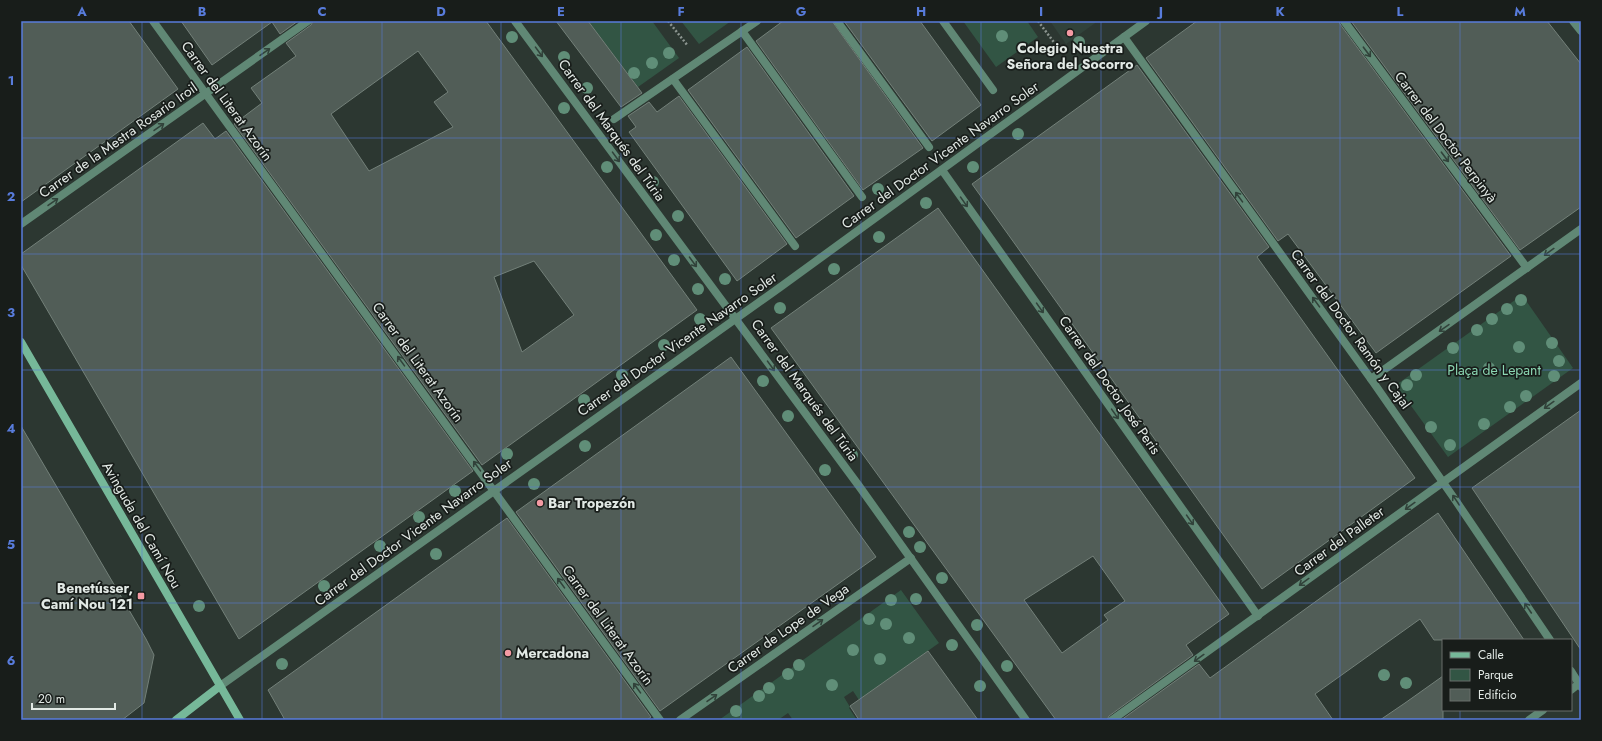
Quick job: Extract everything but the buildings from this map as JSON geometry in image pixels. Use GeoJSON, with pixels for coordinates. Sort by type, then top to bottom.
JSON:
{"type":"FeatureCollection","features":[{"type":"Feature","properties":{"kind":"street","name":"Carrer del Literat Azorín"},"geometry":{"type":"LineString","coordinates":[[153,21],[660,720]]}},
{"type":"Feature","properties":{"kind":"street","name":"Carrer de la Mestra Rosario Iroil"},"geometry":{"type":"LineString","coordinates":[[21,224],[308,21]]}},
{"type":"Feature","properties":{"kind":"street","name":"Carrer del Marqués del Túria"},"geometry":{"type":"LineString","coordinates":[[515,21],[736,318],[911,558],[1026,720]]}},
{"type":"Feature","properties":{"kind":"street"},"geometry":{"type":"LineString","coordinates":[[614,119],[757,21]]}},
{"type":"Feature","properties":{"kind":"street"},"geometry":{"type":"LineString","coordinates":[[837,21],[929,147]]}},
{"type":"Feature","properties":{"kind":"street"},"geometry":{"type":"LineString","coordinates":[[943,21],[993,90]]}},
{"type":"Feature","properties":{"kind":"street","name":"Carrer del Doctor Vicente Navarro Soler"},"geometry":{"type":"LineString","coordinates":[[220,686],[736,318],[1146,21]]}},
{"type":"Feature","properties":{"kind":"street","name":"Carrer del Doctor Perpinyà"},"geometry":{"type":"LineString","coordinates":[[1344,21],[1527,268]]}},
{"type":"Feature","properties":{"kind":"street"},"geometry":{"type":"LineString","coordinates":[[1573,21],[1581,31]]}},
{"type":"Feature","properties":{"kind":"street"},"geometry":{"type":"LineString","coordinates":[[742,31],[862,197]]}},
{"type":"Feature","properties":{"kind":"street","name":"Carrer del Doctor Ramón y Cajal"},"geometry":{"type":"LineString","coordinates":[[1124,37],[1371,379],[1549,639]]}},
{"type":"Feature","properties":{"kind":"street"},"geometry":{"type":"LineString","coordinates":[[673,78],[795,246]]}},
{"type":"Feature","properties":{"kind":"street","name":"Carrer del Doctor José Peris"},"geometry":{"type":"LineString","coordinates":[[942,170],[1258,616]]}},
{"type":"Feature","properties":{"kind":"street"},"geometry":{"type":"LineString","coordinates":[[1371,379],[1581,229]]}},
{"type":"Feature","properties":{"kind":"street","name":"Avinguda del Camí Nou"},"geometry":{"type":"LineString","coordinates":[[21,342],[240,720]]}},
{"type":"Feature","properties":{"kind":"street","name":"Carrer del Palleter"},"geometry":{"type":"LineString","coordinates":[[1112,720],[1581,383]]}},
{"type":"Feature","properties":{"kind":"street","name":"Carrer de Lope de Vega"},"geometry":{"type":"LineString","coordinates":[[680,720],[911,558]]}},
{"type":"Feature","properties":{"kind":"street"},"geometry":{"type":"LineString","coordinates":[[1572,672],[1580,684]]}},
{"type":"Feature","properties":{"kind":"street"},"geometry":{"type":"LineString","coordinates":[[176,720],[220,686]]}},
{"type":"Feature","properties":{"kind":"street"},"geometry":{"type":"LineString","coordinates":[[1530,720],[1542,711]]}},
{"type":"Feature","properties":{"kind":"path"},"geometry":{"type":"LineString","coordinates":[[668,21],[699,61]]}},
{"type":"Feature","properties":{"kind":"path"},"geometry":{"type":"LineString","coordinates":[[1038,21],[1056,45]]}},
{"type":"Feature","properties":{"kind":"shaded area","name":"Colegio Nuestra Señora del Socorro"},"geometry":{"type":"Polygon","coordinates":[[[1050,21],[1098,21],[1066,44],[1050,21]]]}},
{"type":"Feature","properties":{"kind":"green space"},"geometry":{"type":"Polygon","coordinates":[[[588,21],[652,21],[679,58],[638,87],[588,21]]]}},
{"type":"Feature","properties":{"kind":"green space"},"geometry":{"type":"Polygon","coordinates":[[[681,21],[731,21],[699,44],[681,21]]]}},
{"type":"Feature","properties":{"kind":"green space"},"geometry":{"type":"Polygon","coordinates":[[[963,21],[1027,21],[1038,37],[996,67],[963,21]]]}},
{"type":"Feature","properties":{"kind":"green space","name":"Plaça de Lepant"},"geometry":{"type":"Polygon","coordinates":[[[1522,295],[1573,368],[1448,457],[1396,385],[1522,295]]]}},
{"type":"Feature","properties":{"kind":"green space"},"geometry":{"type":"Polygon","coordinates":[[[901,590],[939,643],[859,700],[853,691],[844,697],[857,720],[793,720],[788,713],[778,720],[719,720],[901,590]]]}},
{"type":"Feature","properties":{"kind":"place","name":"Colegio Nuestra Señora del Socorro"},"geometry":{"type":"Point","coordinates":[1070,33]}},
{"type":"Feature","properties":{"kind":"place","name":"Bar Tropezón"},"geometry":{"type":"Point","coordinates":[540,503]}},
{"type":"Feature","properties":{"kind":"place","name":"Benetússer, Camí Nou 121"},"geometry":{"type":"Point","coordinates":[141,596]}},
{"type":"Feature","properties":{"kind":"place","name":"Mercadona"},"geometry":{"type":"Point","coordinates":[508,653]}}]}
